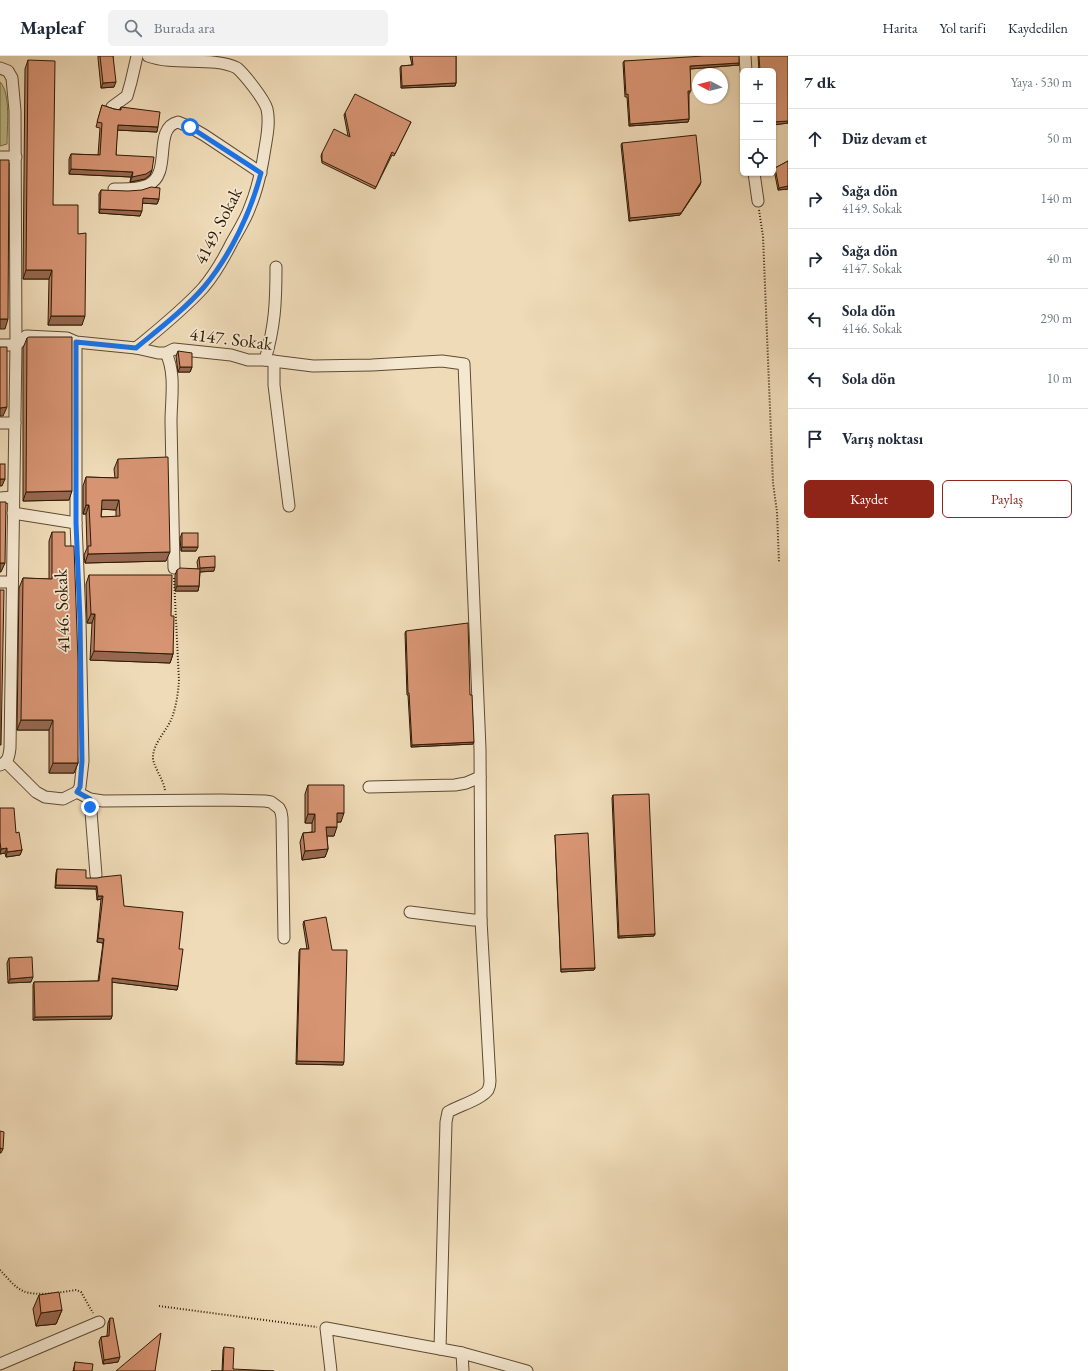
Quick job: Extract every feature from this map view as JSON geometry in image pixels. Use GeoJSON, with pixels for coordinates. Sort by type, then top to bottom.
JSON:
{"type":"FeatureCollection","features":[{"type":"Feature","properties":{"kind":"street"},"geometry":{"type":"LineString","coordinates":[[112,107],[127,96],[137,56]]}},
{"type":"Feature","properties":{"kind":"street","name":"4149. Sokak"},"geometry":{"type":"LineString","coordinates":[[136,348],[188,304],[204,287],[221,264],[250,208],[261,173],[267,140],[268,122],[267,109],[264,102],[238,69],[223,62],[211,60],[164,60],[148,56]]}},
{"type":"Feature","properties":{"kind":"street"},"geometry":{"type":"LineString","coordinates":[[745,56],[746,68]]}},
{"type":"Feature","properties":{"kind":"street"},"geometry":{"type":"LineString","coordinates":[[0,68],[8,71],[12,78],[15,111],[16,157],[16,345],[10,748],[5,762],[36,792],[45,797],[63,799],[77,792],[90,799],[103,801],[232,800],[271,802],[279,808],[282,818],[284,938]]}},
{"type":"Feature","properties":{"kind":"street"},"geometry":{"type":"LineString","coordinates":[[114,189],[140,188],[155,180],[162,164],[166,133],[172,125],[178,122],[204,135],[261,173]]}},
{"type":"Feature","properties":{"kind":"street"},"geometry":{"type":"LineString","coordinates":[[0,157],[16,157]]}},
{"type":"Feature","properties":{"kind":"street"},"geometry":{"type":"LineString","coordinates":[[754,176],[758,201]]}},
{"type":"Feature","properties":{"kind":"street"},"geometry":{"type":"LineString","coordinates":[[276,267],[275,319],[269,361],[274,385],[289,506]]}},
{"type":"Feature","properties":{"kind":"street","name":"4147. Sokak"},"geometry":{"type":"LineString","coordinates":[[0,345],[16,345],[26,336],[68,338],[76,342],[136,348],[158,353],[166,353],[174,349],[231,355],[248,360],[294,364],[333,366],[442,361],[464,364],[472,530],[480,777]]}},
{"type":"Feature","properties":{"kind":"street","name":"4146. Sokak"},"geometry":{"type":"LineString","coordinates":[[76,342],[76,523],[80,620],[82,761],[80,787],[77,792]]}},
{"type":"Feature","properties":{"kind":"street"},"geometry":{"type":"LineString","coordinates":[[166,353],[170,361],[172,382],[171,410],[174,568]]}},
{"type":"Feature","properties":{"kind":"street"},"geometry":{"type":"LineString","coordinates":[[0,423],[14,423]]}},
{"type":"Feature","properties":{"kind":"street"},"geometry":{"type":"LineString","coordinates":[[0,498],[14,497]]}},
{"type":"Feature","properties":{"kind":"street"},"geometry":{"type":"LineString","coordinates":[[13,513],[76,523]]}},
{"type":"Feature","properties":{"kind":"street"},"geometry":{"type":"LineString","coordinates":[[0,582],[12,582]]}},
{"type":"Feature","properties":{"kind":"street"},"geometry":{"type":"LineString","coordinates":[[369,787],[455,785],[466,783],[480,777],[481,920],[490,1081],[488,1090],[476,1100],[458,1106],[448,1112],[446,1122],[440,1350]]}},
{"type":"Feature","properties":{"kind":"street"},"geometry":{"type":"LineString","coordinates":[[90,799],[96,875]]}},
{"type":"Feature","properties":{"kind":"street"},"geometry":{"type":"LineString","coordinates":[[410,912],[481,920]]}},
{"type":"Feature","properties":{"kind":"street"},"geometry":{"type":"LineString","coordinates":[[0,1364],[99,1322]]}},
{"type":"Feature","properties":{"kind":"street"},"geometry":{"type":"LineString","coordinates":[[331,1371],[326,1328],[462,1354],[528,1371]]}},
{"type":"Feature","properties":{"kind":"street"},"geometry":{"type":"LineString","coordinates":[[462,1354],[463,1371]]}},
{"type":"Feature","properties":{"kind":"path"},"geometry":{"type":"LineString","coordinates":[[758,201],[763,236],[773,483],[777,512],[779,562]]}},
{"type":"Feature","properties":{"kind":"path"},"geometry":{"type":"LineString","coordinates":[[166,801],[163,780],[154,764],[153,757],[154,749],[171,720],[178,692],[179,681],[174,568]]}},
{"type":"Feature","properties":{"kind":"path"},"geometry":{"type":"LineString","coordinates":[[0,1270],[24,1292],[46,1294],[76,1290],[81,1292],[99,1322]]}},
{"type":"Feature","properties":{"kind":"path"},"geometry":{"type":"LineString","coordinates":[[159,1306],[326,1328]]}},
{"type":"Feature","properties":{"kind":"green space"},"geometry":{"type":"Polygon","coordinates":[[[0,82],[6,94],[8,120],[7,144],[0,146],[0,82]]]}},
{"type":"Feature","properties":{"kind":"building"},"geometry":{"type":"Polygon","coordinates":[[[100,56],[113,56],[116,82],[103,83],[100,56]]]}},
{"type":"Feature","properties":{"kind":"building"},"geometry":{"type":"Polygon","coordinates":[[[412,56],[456,56],[456,83],[402,86],[401,66],[413,65],[412,56]]]}},
{"type":"Feature","properties":{"kind":"building"},"geometry":{"type":"Polygon","coordinates":[[[704,56],[739,56],[739,63],[690,66],[691,91],[688,91],[689,119],[630,124],[628,94],[626,95],[624,61],[704,56]]]}},
{"type":"Feature","properties":{"kind":"building"},"geometry":{"type":"Polygon","coordinates":[[[759,56],[788,56],[788,121],[776,122],[776,68],[760,68],[759,56]]]}},
{"type":"Feature","properties":{"kind":"building"},"geometry":{"type":"Polygon","coordinates":[[[28,60],[55,61],[53,205],[78,205],[78,234],[86,233],[85,316],[51,316],[52,270],[26,270],[28,60]]]}},
{"type":"Feature","properties":{"kind":"building"},"geometry":{"type":"Polygon","coordinates":[[[355,94],[411,122],[395,154],[392,152],[376,187],[322,161],[322,153],[334,129],[350,137],[345,113],[355,94]]]}},
{"type":"Feature","properties":{"kind":"building"},"geometry":{"type":"Polygon","coordinates":[[[102,105],[121,110],[121,107],[160,112],[158,127],[118,125],[116,155],[154,157],[152,170],[146,174],[132,177],[133,172],[71,169],[71,154],[100,155],[102,123],[97,122],[102,105]]]}},
{"type":"Feature","properties":{"kind":"building"},"geometry":{"type":"Polygon","coordinates":[[[696,135],[701,182],[681,213],[630,218],[622,143],[696,135]]]}},
{"type":"Feature","properties":{"kind":"building"},"geometry":{"type":"Polygon","coordinates":[[[0,160],[9,160],[8,319],[0,319],[0,160]]]}},
{"type":"Feature","properties":{"kind":"building"},"geometry":{"type":"Polygon","coordinates":[[[788,161],[788,186],[779,188],[776,167],[788,161]]]}},
{"type":"Feature","properties":{"kind":"building"},"geometry":{"type":"Polygon","coordinates":[[[151,187],[160,188],[159,199],[143,198],[142,211],[100,209],[101,190],[128,191],[142,190],[151,187]]]}},
{"type":"Feature","properties":{"kind":"building"},"geometry":{"type":"Polygon","coordinates":[[[72,337],[72,491],[26,492],[27,338],[72,337]]]}},
{"type":"Feature","properties":{"kind":"building"},"geometry":{"type":"Polygon","coordinates":[[[0,347],[7,347],[7,407],[0,408],[0,347]]]}},
{"type":"Feature","properties":{"kind":"building"},"geometry":{"type":"Polygon","coordinates":[[[178,351],[192,353],[192,367],[180,367],[178,351]]]}},
{"type":"Feature","properties":{"kind":"building"},"geometry":{"type":"Polygon","coordinates":[[[168,457],[170,552],[88,554],[88,546],[91,546],[89,505],[86,505],[86,477],[118,478],[118,459],[168,457]],[[102,500],[101,517],[120,516],[119,500],[102,500]]]}},
{"type":"Feature","properties":{"kind":"building"},"geometry":{"type":"Polygon","coordinates":[[[0,464],[5,464],[5,479],[0,479],[0,464]]]}},
{"type":"Feature","properties":{"kind":"building"},"geometry":{"type":"Polygon","coordinates":[[[0,502],[6,502],[5,563],[0,563],[0,502]]]}},
{"type":"Feature","properties":{"kind":"building"},"geometry":{"type":"Polygon","coordinates":[[[52,532],[65,532],[65,546],[74,546],[78,661],[78,763],[53,763],[53,720],[21,720],[23,578],[52,579],[52,532]]]}},
{"type":"Feature","properties":{"kind":"building"},"geometry":{"type":"Polygon","coordinates":[[[182,533],[198,533],[198,547],[182,547],[182,533]]]}},
{"type":"Feature","properties":{"kind":"building"},"geometry":{"type":"Polygon","coordinates":[[[215,556],[215,567],[200,568],[199,557],[215,556]]]}},
{"type":"Feature","properties":{"kind":"building"},"geometry":{"type":"Polygon","coordinates":[[[180,568],[200,569],[199,586],[177,586],[177,570],[180,568]]]}},
{"type":"Feature","properties":{"kind":"building"},"geometry":{"type":"Polygon","coordinates":[[[89,575],[172,575],[171,616],[174,616],[173,654],[94,651],[95,614],[91,614],[89,575]]]}},
{"type":"Feature","properties":{"kind":"building"},"geometry":{"type":"Polygon","coordinates":[[[0,590],[4,590],[1,745],[0,745],[0,590]]]}},
{"type":"Feature","properties":{"kind":"building"},"geometry":{"type":"Polygon","coordinates":[[[468,623],[470,695],[472,695],[474,742],[412,745],[408,693],[406,631],[468,623]]]}},
{"type":"Feature","properties":{"kind":"building"},"geometry":{"type":"Polygon","coordinates":[[[308,785],[344,785],[344,813],[337,813],[337,827],[326,827],[328,849],[305,851],[303,833],[315,832],[315,814],[308,814],[308,785]]]}},
{"type":"Feature","properties":{"kind":"building"},"geometry":{"type":"Polygon","coordinates":[[[649,794],[655,934],[619,936],[613,795],[649,794]]]}},
{"type":"Feature","properties":{"kind":"building"},"geometry":{"type":"Polygon","coordinates":[[[0,808],[14,808],[16,833],[19,832],[22,850],[7,852],[7,848],[1,849],[0,808]]]}},
{"type":"Feature","properties":{"kind":"building"},"geometry":{"type":"Polygon","coordinates":[[[588,833],[595,968],[561,969],[555,835],[588,833]]]}},
{"type":"Feature","properties":{"kind":"building"},"geometry":{"type":"Polygon","coordinates":[[[57,869],[86,870],[86,878],[121,875],[124,906],[183,912],[179,949],[183,949],[178,986],[112,978],[112,1016],[35,1017],[34,982],[99,981],[104,939],[98,938],[103,896],[98,896],[97,886],[56,885],[57,869]]]}},
{"type":"Feature","properties":{"kind":"building"},"geometry":{"type":"Polygon","coordinates":[[[326,917],[332,950],[347,950],[344,1062],[297,1061],[300,949],[309,949],[304,921],[326,917]]]}},
{"type":"Feature","properties":{"kind":"building"},"geometry":{"type":"Polygon","coordinates":[[[32,957],[33,977],[10,979],[9,958],[32,957]]]}},
{"type":"Feature","properties":{"kind":"building"},"geometry":{"type":"Polygon","coordinates":[[[0,1131],[4,1132],[3,1149],[0,1148],[0,1131]]]}},
{"type":"Feature","properties":{"kind":"building"},"geometry":{"type":"Polygon","coordinates":[[[59,1292],[62,1310],[41,1313],[39,1295],[59,1292]]]}},
{"type":"Feature","properties":{"kind":"building"},"geometry":{"type":"Polygon","coordinates":[[[110,1318],[113,1318],[120,1357],[104,1360],[101,1337],[109,1336],[110,1318]]]}},
{"type":"Feature","properties":{"kind":"building"},"geometry":{"type":"Polygon","coordinates":[[[161,1333],[155,1371],[116,1371],[161,1333]]]}},
{"type":"Feature","properties":{"kind":"building"},"geometry":{"type":"Polygon","coordinates":[[[224,1347],[234,1348],[233,1369],[274,1371],[223,1371],[224,1347]]]}},
{"type":"Feature","properties":{"kind":"building"},"geometry":{"type":"Polygon","coordinates":[[[75,1362],[93,1364],[92,1371],[74,1371],[75,1362]]]}},
{"type":"Feature","properties":{"kind":"route"},"geometry":{"type":"LineString","coordinates":[[90,807],[90,799],[77,792],[80,787],[82,761],[80,620],[76,523],[76,342],[136,348],[188,304],[204,287],[221,264],[250,208],[261,173],[190,127]]}}]}
